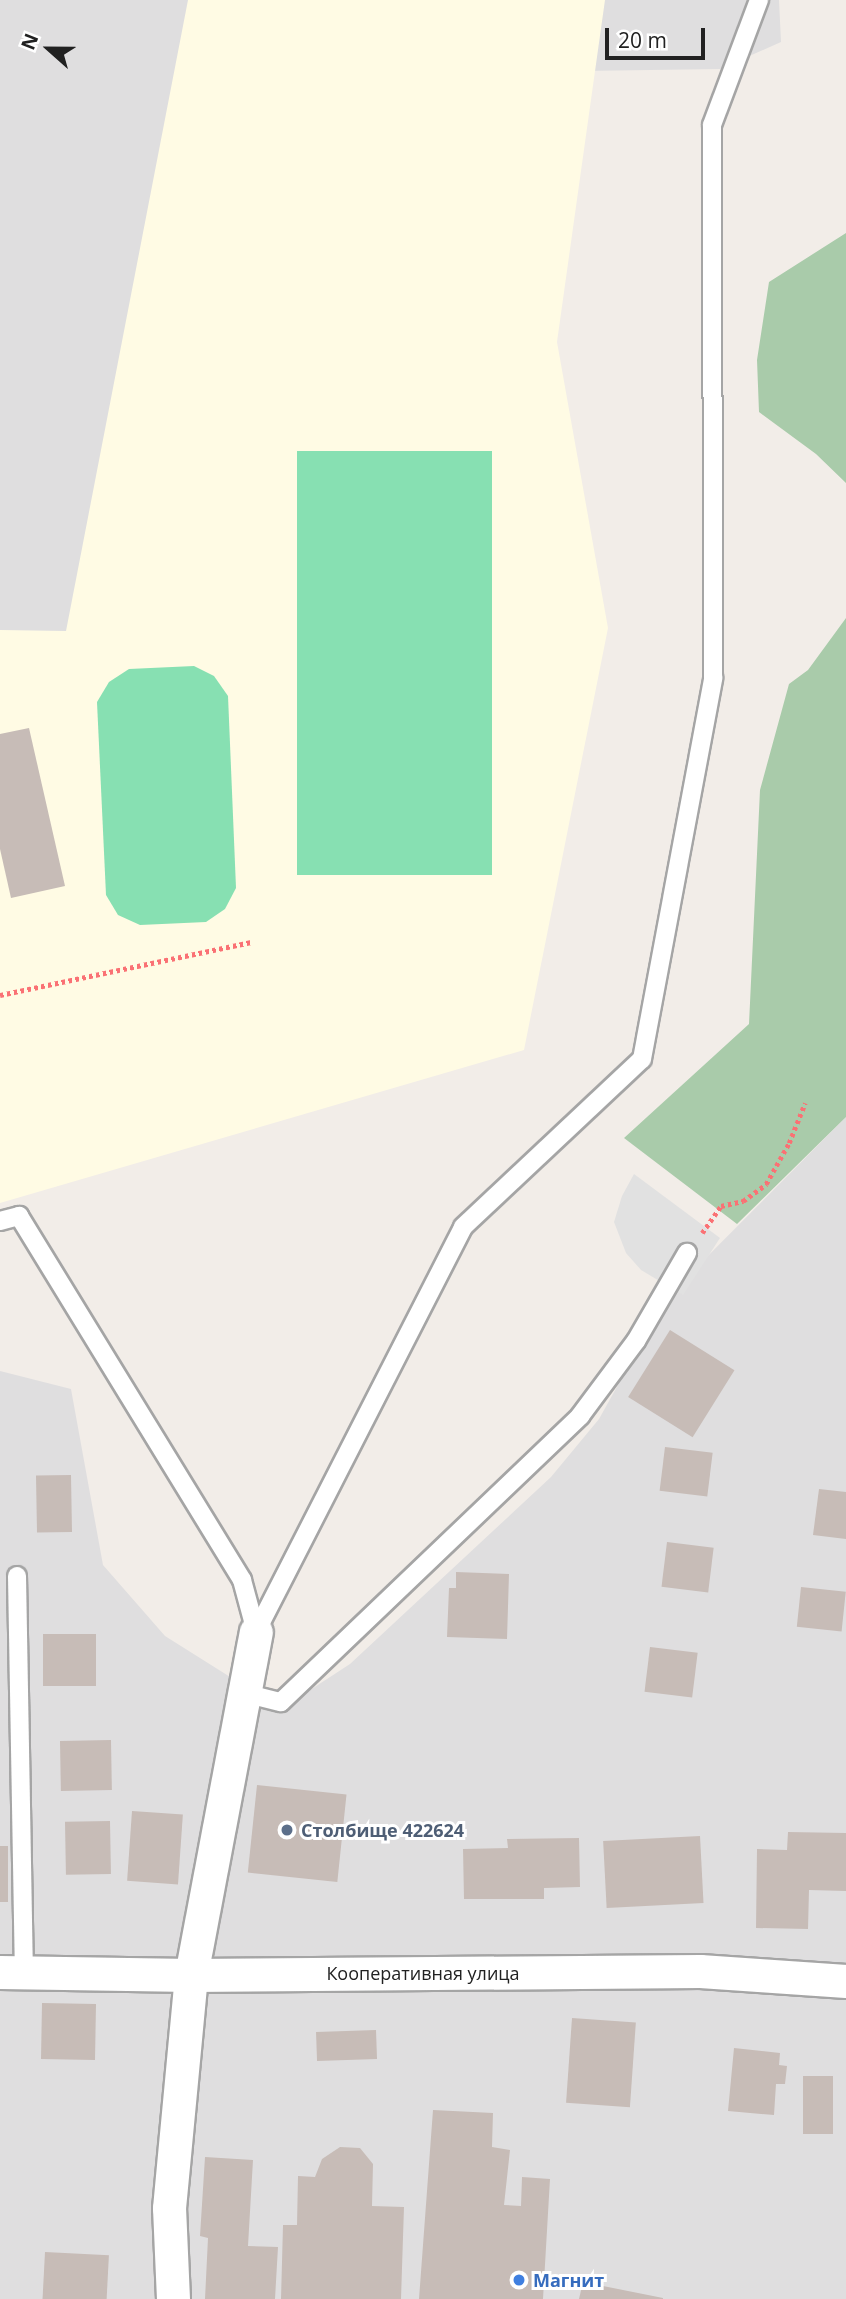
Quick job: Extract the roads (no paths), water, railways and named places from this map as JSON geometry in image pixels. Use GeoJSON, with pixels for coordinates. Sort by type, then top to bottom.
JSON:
{"type":"FeatureCollection","features":[{"type":"Feature","properties":{"kind":"street"},"geometry":{"type":"LineString","coordinates":[[173,2299],[169,2208],[191,1975],[256,1632]]}},
{"type":"Feature","properties":{"kind":"street","name":"Кооперативная улица"},"geometry":{"type":"LineString","coordinates":[[12,1972],[191,1975],[701,1970],[846,1981]]}},
{"type":"Feature","properties":{"kind":"lane"},"geometry":{"type":"LineString","coordinates":[[256,1632],[463,1227],[642,1059],[713,678],[712,125],[759,0]]}},
{"type":"Feature","properties":{"kind":"lane"},"geometry":{"type":"LineString","coordinates":[[0,1221],[19,1216],[242,1580],[256,1632]]}},
{"type":"Feature","properties":{"kind":"lane"},"geometry":{"type":"LineString","coordinates":[[244,1693],[281,1702],[580,1416],[636,1341],[687,1253]]}},
{"type":"Feature","properties":{"kind":"lane"},"geometry":{"type":"LineString","coordinates":[[12,1972],[17,1576]]}},
{"type":"Feature","properties":{"kind":"place","name":"Столбище 422624"},"geometry":{"type":"Point","coordinates":[287,1830]}},
{"type":"Feature","properties":{"kind":"place","name":"Магнит"},"geometry":{"type":"Point","coordinates":[519,2280]}}]}
